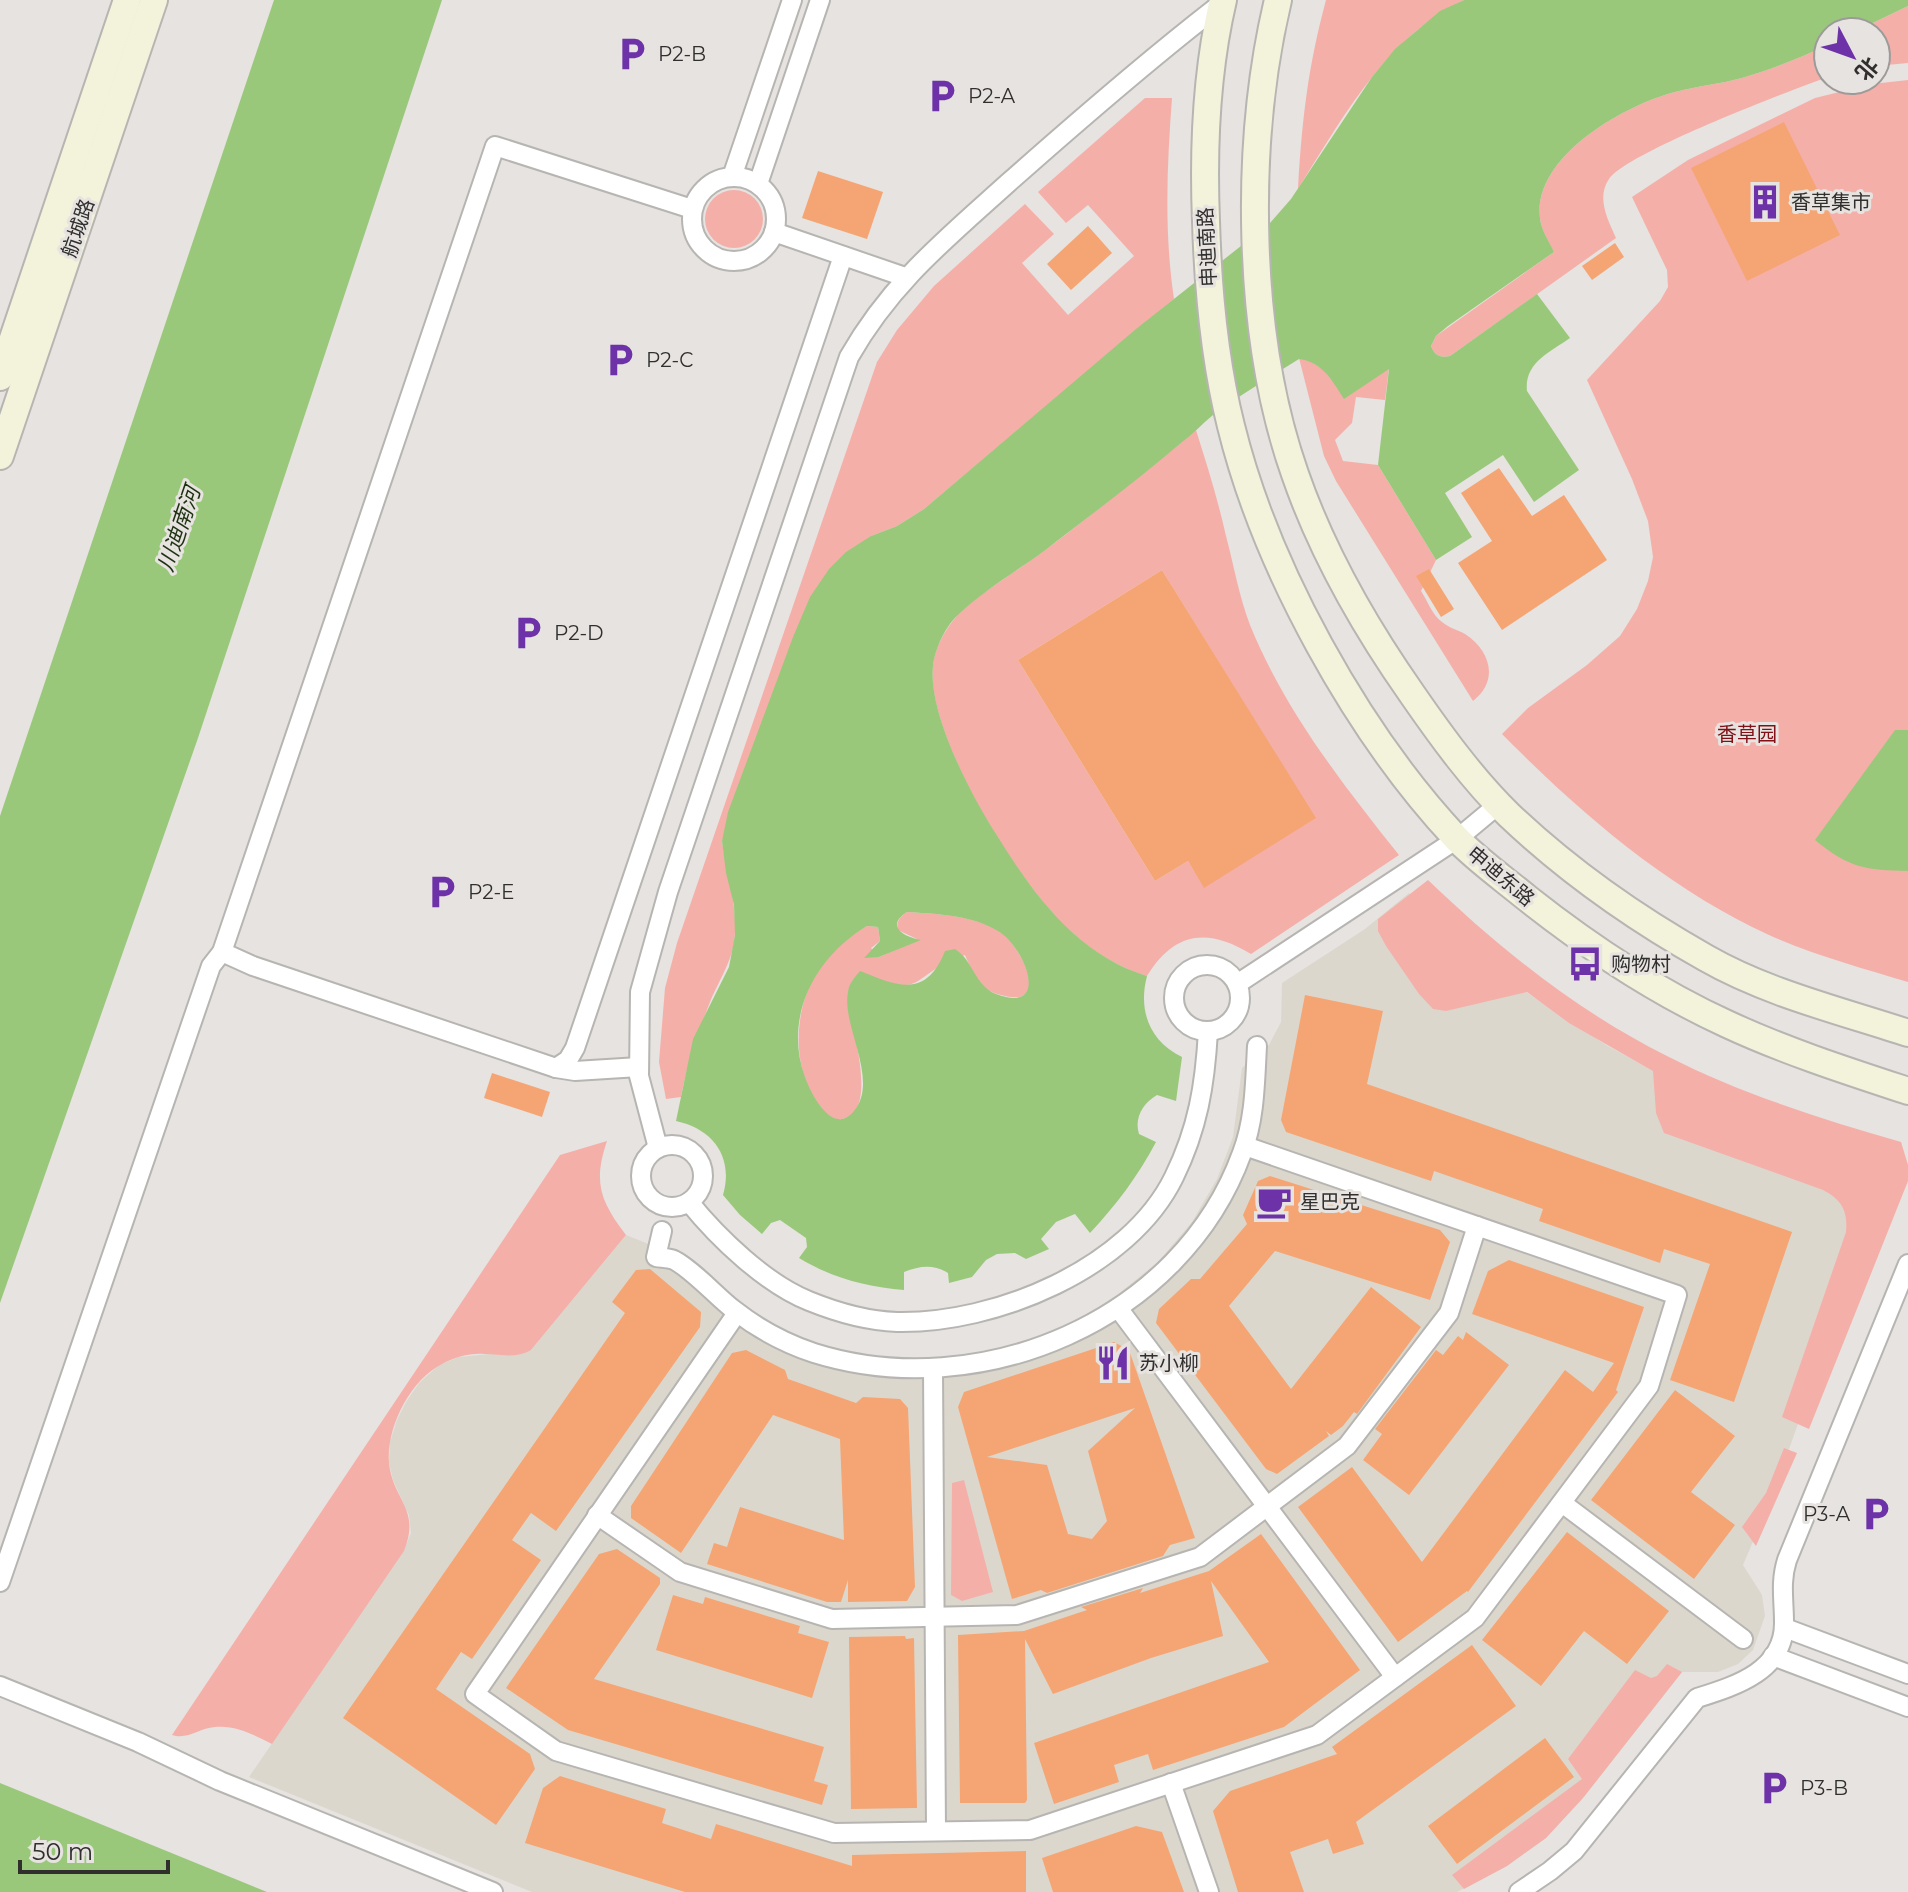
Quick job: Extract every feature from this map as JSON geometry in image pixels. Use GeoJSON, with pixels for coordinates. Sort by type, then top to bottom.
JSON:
{"type":"FeatureCollection","features":[{"type":"Feature","properties":{"kind":"street","name":"航城路"},"geometry":{"type":"LineString","coordinates":[[0,377],[127,0]]}},
{"type":"Feature","properties":{"kind":"street","name":"航城路"},"geometry":{"type":"LineString","coordinates":[[0,456],[154,0]]}},
{"type":"Feature","properties":{"kind":"street"},"geometry":{"type":"LineString","coordinates":[[732,177],[792,0]]}},
{"type":"Feature","properties":{"kind":"street"},"geometry":{"type":"LineString","coordinates":[[758,184],[820,0]]}},
{"type":"Feature","properties":{"kind":"street"},"geometry":{"type":"LineString","coordinates":[[1278,0],[1261,97],[1256,171],[1256,260],[1264,334],[1273,389],[1295,474],[1335,564],[1382,651],[1433,725],[1499,804],[1561,862],[1637,916],[1709,960],[1779,990],[1908,1033]]}},
{"type":"Feature","properties":{"kind":"street"},"geometry":{"type":"LineString","coordinates":[[658,1148],[639,1067],[640,992],[652,945],[849,357],[868,323],[905,277],[1102,99],[1222,2]]}},
{"type":"Feature","properties":{"kind":"street","name":"申迪南路"},"geometry":{"type":"LineString","coordinates":[[1222,2],[1211,59],[1204,171],[1212,321],[1231,427],[1252,491]]}},
{"type":"Feature","properties":{"kind":"street"},"geometry":{"type":"LineString","coordinates":[[0,1582],[211,966],[222,952],[495,146],[692,209]]}},
{"type":"Feature","properties":{"kind":"street"},"geometry":{"type":"LineString","coordinates":[[745,178],[758,184],[768,193],[774,205],[774,232],[768,245],[744,261],[729,262],[715,258],[695,238],[691,224],[692,209],[698,197],[718,180],[745,178]]}},
{"type":"Feature","properties":{"kind":"street"},"geometry":{"type":"LineString","coordinates":[[774,232],[905,277]]}},
{"type":"Feature","properties":{"kind":"street"},"geometry":{"type":"LineString","coordinates":[[556,1068],[568,1060],[575,1048],[843,256]]}},
{"type":"Feature","properties":{"kind":"street","name":"申迪东路"},"geometry":{"type":"LineString","coordinates":[[1252,491],[1280,564],[1323,652],[1369,725],[1457,839],[1556,921],[1642,979],[1726,1024],[1824,1064],[1908,1091]]}},
{"type":"Feature","properties":{"kind":"street"},"geometry":{"type":"LineString","coordinates":[[1237,984],[1457,839],[1499,804]]}},
{"type":"Feature","properties":{"kind":"street"},"geometry":{"type":"LineString","coordinates":[[222,952],[253,966],[556,1068],[575,1071],[639,1067]]}},
{"type":"Feature","properties":{"kind":"street"},"geometry":{"type":"LineString","coordinates":[[1212,965],[1222,968],[1237,984],[1240,994],[1235,1015],[1228,1023],[1208,1031],[1197,1030],[1179,1017],[1173,995],[1176,984],[1191,969],[1212,965]]}},
{"type":"Feature","properties":{"kind":"street"},"geometry":{"type":"LineString","coordinates":[[689,1202],[727,1244],[757,1270],[807,1300],[854,1315],[894,1322],[924,1321],[968,1314],[1022,1298],[1095,1264],[1118,1246],[1157,1203],[1173,1179],[1202,1100],[1208,1031]]}},
{"type":"Feature","properties":{"kind":"street"},"geometry":{"type":"LineString","coordinates":[[662,1231],[656,1257],[673,1260],[737,1313],[771,1334],[810,1352],[857,1365],[933,1370],[986,1362],[1049,1344],[1085,1328],[1118,1308],[1164,1272],[1212,1215],[1245,1146],[1252,1109],[1257,1046]]}},
{"type":"Feature","properties":{"kind":"street"},"geometry":{"type":"LineString","coordinates":[[667,1145],[678,1145],[695,1155],[703,1175],[697,1194],[689,1202],[670,1207],[660,1205],[645,1192],[641,1172],[649,1154],[667,1145]]}},
{"type":"Feature","properties":{"kind":"street"},"geometry":{"type":"LineString","coordinates":[[737,1313],[475,1694],[556,1751],[834,1833],[1030,1830],[1317,1735],[1475,1618],[1649,1386],[1677,1295],[1245,1146]]}},
{"type":"Feature","properties":{"kind":"street"},"geometry":{"type":"LineString","coordinates":[[597,1515],[680,1572],[832,1619],[1017,1615],[1200,1557],[1347,1446],[1449,1313],[1477,1226]]}},
{"type":"Feature","properties":{"kind":"street"},"geometry":{"type":"LineString","coordinates":[[1519,1892],[1574,1851],[1697,1698],[1749,1680],[1781,1644],[1785,1628],[1781,1577],[1908,1264]]}},
{"type":"Feature","properties":{"kind":"street"},"geometry":{"type":"LineString","coordinates":[[1118,1308],[1395,1677]]}},
{"type":"Feature","properties":{"kind":"street"},"geometry":{"type":"LineString","coordinates":[[933,1370],[936,1831]]}},
{"type":"Feature","properties":{"kind":"street"},"geometry":{"type":"LineString","coordinates":[[1562,1503],[1743,1639]]}},
{"type":"Feature","properties":{"kind":"street"},"geometry":{"type":"LineString","coordinates":[[1785,1628],[1908,1674]]}},
{"type":"Feature","properties":{"kind":"street"},"geometry":{"type":"LineString","coordinates":[[1773,1656],[1908,1707]]}},
{"type":"Feature","properties":{"kind":"street"},"geometry":{"type":"LineString","coordinates":[[0,1686],[190,1765],[220,1781],[493,1892]]}},
{"type":"Feature","properties":{"kind":"street"},"geometry":{"type":"LineString","coordinates":[[1171,1783],[1209,1892]]}},
{"type":"Feature","properties":{"kind":"shaded area"},"geometry":{"type":"Polygon","coordinates":[[[1409,893],[1526,992],[1606,1045],[1716,1104],[1880,1158],[1798,1424],[1743,1565],[1762,1595],[1765,1616],[1753,1650],[1738,1664],[1718,1672],[1682,1672],[1583,1798],[1546,1838],[1507,1866],[1457,1892],[532,1892],[249,1777],[404,1550],[411,1533],[409,1515],[393,1480],[389,1462],[390,1442],[406,1402],[419,1383],[439,1365],[459,1357],[531,1350],[626,1235],[661,1249],[677,1250],[725,1292],[777,1327],[838,1352],[911,1359],[973,1354],[1025,1342],[1077,1321],[1117,1295],[1158,1262],[1192,1222],[1217,1179],[1233,1137],[1242,1068],[1269,1045],[1281,1022],[1282,983],[1365,929],[1409,893]]]}},
{"type":"Feature","properties":{"kind":"green space"},"geometry":{"type":"Polygon","coordinates":[[[1326,0],[1464,0],[1411,35],[1389,58],[1349,108],[1298,189],[1307,93],[1326,0]]]}},
{"type":"Feature","properties":{"kind":"green space"},"geometry":{"type":"Polygon","coordinates":[[[1908,6],[1908,63],[1892,64],[1892,16],[1887,16],[1908,6]]]}},
{"type":"Feature","properties":{"kind":"green space"},"geometry":{"type":"Polygon","coordinates":[[[1812,52],[1812,83],[1711,123],[1622,167],[1609,179],[1603,194],[1616,238],[1450,356],[1434,352],[1431,346],[1436,336],[1554,252],[1540,218],[1542,195],[1551,174],[1566,154],[1586,137],[1608,121],[1655,99],[1742,78],[1812,52]]]}},
{"type":"Feature","properties":{"kind":"green space","name":"香草园"},"geometry":{"type":"Polygon","coordinates":[[[1908,80],[1908,982],[1786,942],[1695,895],[1660,872],[1594,820],[1502,734],[1528,708],[1587,665],[1620,636],[1637,609],[1648,581],[1653,557],[1648,521],[1587,380],[1660,301],[1668,287],[1667,270],[1632,197],[1688,160],[1815,98],[1892,96],[1892,82],[1908,80]]]}},
{"type":"Feature","properties":{"kind":"green space"},"geometry":{"type":"Polygon","coordinates":[[[1145,98],[1172,98],[1167,198],[1174,299],[924,509],[897,526],[871,536],[722,841],[734,910],[734,942],[697,1037],[681,1097],[666,1099],[659,1062],[665,988],[677,943],[877,362],[897,330],[934,286],[1025,204],[1054,234],[1022,263],[1068,315],[1134,256],[1088,205],[1066,223],[1038,192],[1145,98]]]}},
{"type":"Feature","properties":{"kind":"green space"},"geometry":{"type":"Polygon","coordinates":[[[734,190],[755,198],[763,219],[755,240],[734,248],[713,240],[705,219],[713,198],[734,190]]]}},
{"type":"Feature","properties":{"kind":"green space"},"geometry":{"type":"Polygon","coordinates":[[[1299,358],[1318,366],[1332,380],[1389,368],[1385,400],[1356,397],[1352,423],[1335,440],[1343,461],[1378,465],[1436,560],[1421,591],[1439,619],[1474,641],[1486,657],[1489,675],[1481,693],[1473,701],[1336,481],[1324,456],[1299,358]]]}},
{"type":"Feature","properties":{"kind":"green space"},"geometry":{"type":"Polygon","coordinates":[[[1196,430],[1243,603],[1264,656],[1316,745],[1399,855],[1251,954],[1221,940],[1193,938],[1169,950],[1147,976],[1099,953],[1078,937],[1025,878],[974,798],[953,752],[937,706],[933,665],[941,639],[963,610],[1062,537],[1196,430]],[[1162,570],[1018,660],[1155,881],[1188,861],[1204,887],[1315,818],[1162,570]]]}},
{"type":"Feature","properties":{"kind":"green space"},"geometry":{"type":"Polygon","coordinates":[[[1428,880],[1541,977],[1634,1038],[1695,1070],[1753,1094],[1901,1142],[1908,1165],[1908,1181],[1809,1429],[1782,1417],[1846,1232],[1845,1212],[1839,1202],[1823,1190],[1664,1133],[1656,1113],[1653,1071],[1569,1023],[1527,992],[1446,1011],[1433,1009],[1419,994],[1378,931],[1378,919],[1428,880]]]}},
{"type":"Feature","properties":{"kind":"green space"},"geometry":{"type":"Polygon","coordinates":[[[907,912],[966,918],[999,931],[1016,949],[1028,974],[1029,985],[1026,993],[1017,997],[992,992],[978,980],[965,955],[910,984],[887,982],[850,1017],[859,1058],[861,1093],[857,1107],[850,1116],[834,1118],[815,1099],[801,1061],[800,1020],[805,999],[823,962],[844,941],[867,926],[878,927],[880,941],[871,948],[879,957],[919,940],[898,930],[899,920],[907,912]]]}},
{"type":"Feature","properties":{"kind":"green space"},"geometry":{"type":"Polygon","coordinates":[[[607,1141],[600,1168],[602,1191],[610,1212],[626,1235],[531,1350],[514,1355],[473,1354],[452,1359],[430,1371],[410,1393],[396,1421],[389,1449],[391,1476],[408,1514],[404,1551],[272,1744],[245,1731],[223,1727],[183,1736],[172,1735],[560,1155],[607,1141]]]}},
{"type":"Feature","properties":{"kind":"green space"},"geometry":{"type":"Polygon","coordinates":[[[1784,1448],[1797,1453],[1756,1546],[1742,1527],[1766,1493],[1784,1448]]]}},
{"type":"Feature","properties":{"kind":"green space"},"geometry":{"type":"Polygon","coordinates":[[[964,1480],[993,1592],[962,1601],[951,1595],[952,1483],[964,1480]]]}},
{"type":"Feature","properties":{"kind":"green space"},"geometry":{"type":"Polygon","coordinates":[[[1667,1664],[1682,1672],[1583,1798],[1546,1838],[1507,1866],[1464,1889],[1452,1875],[1582,1779],[1568,1759],[1635,1670],[1651,1678],[1657,1676],[1667,1664]]]}},
{"type":"Feature","properties":{"kind":"water","name":"川迪南河"},"geometry":{"type":"Polygon","coordinates":[[[274,0],[442,0],[198,738],[0,1303],[0,816],[274,0]]]}},
{"type":"Feature","properties":{"kind":"water"},"geometry":{"type":"Polygon","coordinates":[[[1464,0],[1908,0],[1908,6],[1887,16],[1812,16],[1812,52],[1742,78],[1675,92],[1632,108],[1586,137],[1566,154],[1551,174],[1542,195],[1540,218],[1554,252],[1448,326],[1436,336],[1431,346],[1438,356],[1450,356],[1537,294],[1570,338],[1534,366],[1527,381],[1527,391],[1579,470],[1534,502],[1503,455],[1445,493],[1472,537],[1436,560],[1378,465],[1389,369],[1344,399],[1320,368],[1299,359],[1213,415],[1120,493],[955,618],[942,637],[933,666],[937,707],[953,753],[986,818],[1010,856],[1059,920],[1099,953],[1147,976],[1144,1001],[1149,1023],[1161,1042],[1182,1057],[1176,1101],[1157,1095],[1144,1107],[1138,1122],[1139,1134],[1156,1142],[1126,1189],[1090,1233],[1075,1214],[1056,1222],[1041,1239],[1049,1249],[1026,1259],[1015,1253],[997,1254],[986,1260],[972,1277],[949,1283],[948,1273],[937,1268],[910,1270],[904,1272],[904,1290],[850,1280],[811,1265],[799,1258],[807,1247],[806,1238],[780,1220],[771,1223],[762,1234],[740,1215],[723,1195],[726,1169],[718,1147],[700,1131],[676,1121],[693,1039],[729,967],[735,935],[734,905],[722,841],[728,812],[810,597],[829,569],[846,552],[924,509],[1136,329],[1270,223],[1291,199],[1372,77],[1395,49],[1440,11],[1464,0]],[[907,912],[898,922],[899,930],[921,940],[879,957],[864,958],[880,941],[878,927],[867,926],[832,954],[808,991],[798,1032],[799,1055],[812,1093],[831,1116],[846,1118],[861,1098],[862,1068],[847,1005],[852,980],[860,971],[886,981],[909,985],[929,976],[945,951],[955,949],[983,985],[996,994],[1013,998],[1023,995],[1028,988],[1024,964],[1008,939],[988,926],[966,918],[907,912]]]}},
{"type":"Feature","properties":{"kind":"water"},"geometry":{"type":"Polygon","coordinates":[[[1895,730],[1908,730],[1908,871],[1858,866],[1838,857],[1815,840],[1895,730]]]}},
{"type":"Feature","properties":{"kind":"water"},"geometry":{"type":"Polygon","coordinates":[[[0,1783],[267,1892],[0,1892],[0,1783]]]}},
{"type":"Feature","properties":{"kind":"building","name":"香草集市"},"geometry":{"type":"Polygon","coordinates":[[[1784,122],[1840,235],[1747,281],[1691,168],[1784,122]]]}},
{"type":"Feature","properties":{"kind":"building"},"geometry":{"type":"Polygon","coordinates":[[[818,171],[883,192],[867,239],[802,218],[818,171]]]}},
{"type":"Feature","properties":{"kind":"building"},"geometry":{"type":"Polygon","coordinates":[[[1088,226],[1112,253],[1071,290],[1047,264],[1088,226]]]}},
{"type":"Feature","properties":{"kind":"building"},"geometry":{"type":"Polygon","coordinates":[[[1615,243],[1624,257],[1592,280],[1582,266],[1615,243]]]}},
{"type":"Feature","properties":{"kind":"building"},"geometry":{"type":"Polygon","coordinates":[[[1499,468],[1532,516],[1564,495],[1607,560],[1502,630],[1458,563],[1492,541],[1461,493],[1499,468]]]}},
{"type":"Feature","properties":{"kind":"building"},"geometry":{"type":"Polygon","coordinates":[[[1429,569],[1454,609],[1441,617],[1416,576],[1429,569]]]}},
{"type":"Feature","properties":{"kind":"building"},"geometry":{"type":"Polygon","coordinates":[[[1162,570],[1316,818],[1204,888],[1188,861],[1155,881],[1018,660],[1162,570]]]}},
{"type":"Feature","properties":{"kind":"building"},"geometry":{"type":"Polygon","coordinates":[[[1305,995],[1383,1011],[1367,1084],[1792,1232],[1734,1402],[1670,1380],[1710,1264],[1664,1249],[1660,1263],[1539,1221],[1543,1209],[1434,1171],[1431,1181],[1286,1132],[1281,1120],[1305,995]]]}},
{"type":"Feature","properties":{"kind":"building"},"geometry":{"type":"Polygon","coordinates":[[[492,1073],[550,1092],[542,1117],[484,1098],[492,1073]]]}},
{"type":"Feature","properties":{"kind":"building"},"geometry":{"type":"Polygon","coordinates":[[[1270,1176],[1440,1230],[1450,1242],[1430,1300],[1275,1251],[1229,1306],[1291,1389],[1371,1287],[1421,1327],[1357,1414],[1354,1412],[1331,1435],[1326,1431],[1329,1436],[1277,1474],[1266,1469],[1156,1323],[1159,1309],[1191,1279],[1200,1279],[1247,1224],[1243,1215],[1258,1181],[1270,1176]]]}},
{"type":"Feature","properties":{"kind":"building"},"geometry":{"type":"Polygon","coordinates":[[[1509,1260],[1644,1307],[1616,1390],[1618,1392],[1468,1592],[1398,1642],[1298,1507],[1352,1467],[1422,1562],[1565,1370],[1593,1392],[1614,1363],[1472,1314],[1488,1271],[1509,1260]]]}},
{"type":"Feature","properties":{"kind":"building"},"geometry":{"type":"Polygon","coordinates":[[[650,1269],[701,1312],[700,1327],[556,1531],[531,1513],[512,1540],[541,1560],[472,1659],[461,1652],[436,1689],[530,1754],[535,1769],[496,1825],[343,1718],[625,1313],[612,1302],[636,1270],[650,1269]]]}},
{"type":"Feature","properties":{"kind":"building"},"geometry":{"type":"Polygon","coordinates":[[[1466,1332],[1509,1365],[1409,1495],[1363,1460],[1382,1434],[1375,1429],[1436,1350],[1443,1355],[1458,1336],[1463,1340],[1466,1332]]]}},
{"type":"Feature","properties":{"kind":"building"},"geometry":{"type":"Polygon","coordinates":[[[1114,1342],[1129,1350],[1195,1538],[1170,1545],[1163,1556],[1047,1593],[1041,1590],[1012,1599],[958,1407],[964,1392],[1114,1342]],[[1135,1408],[987,1457],[1047,1465],[1068,1534],[1092,1539],[1107,1521],[1088,1451],[1135,1408]]]}},
{"type":"Feature","properties":{"kind":"building"},"geometry":{"type":"Polygon","coordinates":[[[746,1350],[785,1370],[788,1379],[856,1403],[863,1397],[900,1399],[908,1408],[915,1587],[907,1601],[848,1602],[848,1580],[841,1602],[827,1602],[707,1564],[714,1543],[727,1547],[740,1507],[844,1540],[840,1439],[773,1415],[681,1553],[631,1518],[631,1506],[732,1353],[746,1350]]]}},
{"type":"Feature","properties":{"kind":"building"},"geometry":{"type":"Polygon","coordinates":[[[1675,1390],[1735,1436],[1691,1492],[1735,1525],[1694,1579],[1591,1500],[1675,1390]]]}},
{"type":"Feature","properties":{"kind":"building"},"geometry":{"type":"Polygon","coordinates":[[[1567,1532],[1669,1611],[1627,1664],[1584,1631],[1541,1686],[1482,1640],[1567,1532]]]}},
{"type":"Feature","properties":{"kind":"building"},"geometry":{"type":"Polygon","coordinates":[[[1261,1534],[1360,1670],[1284,1727],[1153,1770],[1148,1754],[1114,1765],[1119,1782],[1054,1804],[1034,1743],[1269,1662],[1211,1581],[1223,1636],[1151,1658],[1053,1694],[1025,1639],[1027,1800],[1025,1803],[960,1803],[958,1635],[1024,1631],[1087,1610],[1081,1607],[1143,1588],[1140,1593],[1209,1571],[1261,1534]]]}},
{"type":"Feature","properties":{"kind":"building"},"geometry":{"type":"Polygon","coordinates":[[[617,1549],[660,1578],[660,1584],[594,1679],[824,1747],[814,1781],[828,1785],[822,1805],[568,1730],[506,1688],[599,1554],[617,1549]]]}},
{"type":"Feature","properties":{"kind":"building"},"geometry":{"type":"Polygon","coordinates":[[[673,1595],[703,1604],[705,1597],[800,1626],[798,1633],[829,1642],[812,1698],[656,1650],[673,1595]]]}},
{"type":"Feature","properties":{"kind":"building"},"geometry":{"type":"Polygon","coordinates":[[[905,1636],[906,1639],[914,1638],[917,1808],[851,1809],[849,1637],[905,1636]]]}},
{"type":"Feature","properties":{"kind":"building"},"geometry":{"type":"Polygon","coordinates":[[[1472,1645],[1516,1706],[1356,1822],[1364,1844],[1333,1854],[1328,1839],[1290,1852],[1304,1892],[1238,1892],[1213,1811],[1230,1791],[1337,1754],[1332,1747],[1472,1645]]]}},
{"type":"Feature","properties":{"kind":"building"},"geometry":{"type":"Polygon","coordinates":[[[1545,1738],[1574,1777],[1457,1864],[1428,1826],[1545,1738]]]}},
{"type":"Feature","properties":{"kind":"building"},"geometry":{"type":"Polygon","coordinates":[[[560,1776],[666,1809],[662,1823],[711,1839],[716,1824],[852,1866],[852,1855],[1026,1851],[1026,1892],[685,1892],[525,1843],[543,1788],[560,1776]]]}},
{"type":"Feature","properties":{"kind":"building"},"geometry":{"type":"Polygon","coordinates":[[[1136,1826],[1162,1832],[1184,1892],[1053,1892],[1042,1858],[1136,1826]]]}},
{"type":"Feature","properties":{"kind":"place","name":"P2-B"},"geometry":{"type":"Point","coordinates":[632,54]}},
{"type":"Feature","properties":{"kind":"place","name":"P2-A"},"geometry":{"type":"Point","coordinates":[942,96]}},
{"type":"Feature","properties":{"kind":"place","name":"香草集市"},"geometry":{"type":"Point","coordinates":[1765,202]}},
{"type":"Feature","properties":{"kind":"place","name":"P2-C"},"geometry":{"type":"Point","coordinates":[620,360]}},
{"type":"Feature","properties":{"kind":"place","name":"P2-D"},"geometry":{"type":"Point","coordinates":[528,633]}},
{"type":"Feature","properties":{"kind":"place","name":"P2-E"},"geometry":{"type":"Point","coordinates":[442,892]}},
{"type":"Feature","properties":{"kind":"place","name":"购物村"},"geometry":{"type":"Point","coordinates":[1585,964]}},
{"type":"Feature","properties":{"kind":"place","name":"星巴克"},"geometry":{"type":"Point","coordinates":[1274,1202]}},
{"type":"Feature","properties":{"kind":"place","name":"苏小柳"},"geometry":{"type":"Point","coordinates":[1113,1363]}},
{"type":"Feature","properties":{"kind":"place","name":"P3-A"},"geometry":{"type":"Point","coordinates":[1876,1514]}},
{"type":"Feature","properties":{"kind":"place","name":"P3-B"},"geometry":{"type":"Point","coordinates":[1774,1788]}}]}
